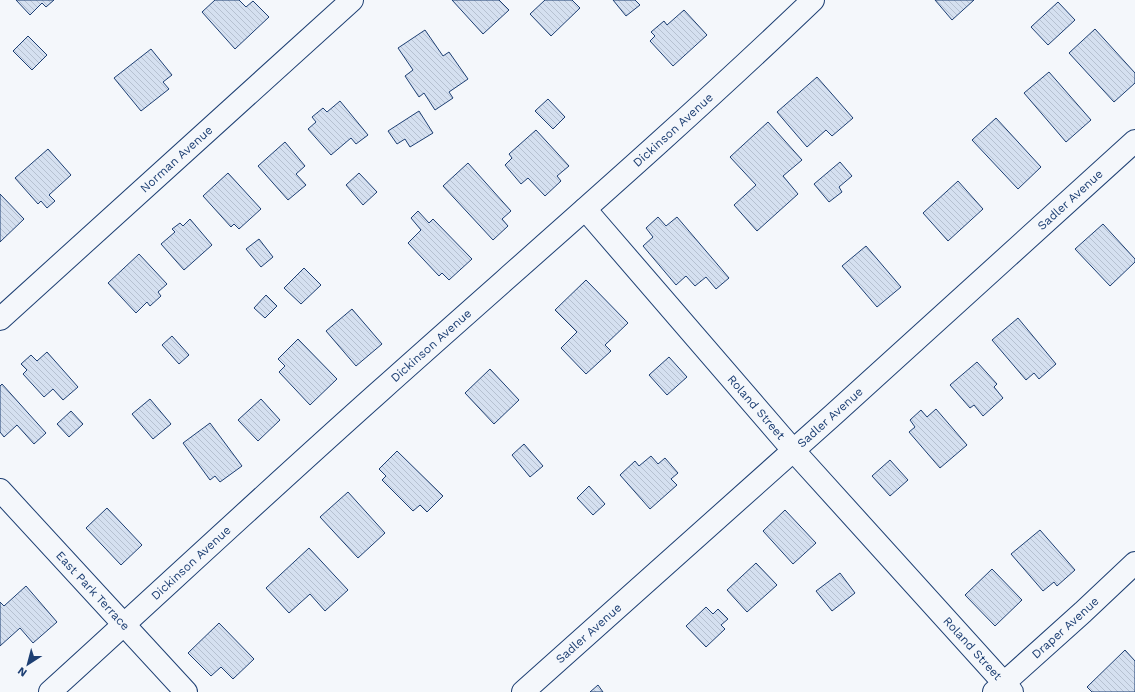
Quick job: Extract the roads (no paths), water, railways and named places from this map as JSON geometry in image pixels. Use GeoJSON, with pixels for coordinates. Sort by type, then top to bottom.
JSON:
{"type":"FeatureCollection","features":[{"type":"Feature","properties":{"kind":"street","name":"Norman Avenue"},"geometry":{"type":"LineString","coordinates":[[0,318],[352,0]]}},
{"type":"Feature","properties":{"kind":"street","name":"Dickinson Avenue"},"geometry":{"type":"LineString","coordinates":[[50,692],[376,394],[585,209],[764,47],[813,0]]}},
{"type":"Feature","properties":{"kind":"street","name":"Sadler Avenue"},"geometry":{"type":"LineString","coordinates":[[523,692],[1135,141]]}},
{"type":"Feature","properties":{"kind":"street","name":"Roland Street"},"geometry":{"type":"LineString","coordinates":[[585,209],[793,450],[1003,689]]}},
{"type":"Feature","properties":{"kind":"street","name":"East Park Terrace"},"geometry":{"type":"LineString","coordinates":[[0,490],[186,692]]}},
{"type":"Feature","properties":{"kind":"street","name":"Draper Avenue"},"geometry":{"type":"LineString","coordinates":[[1003,689],[1135,563]]}}]}
